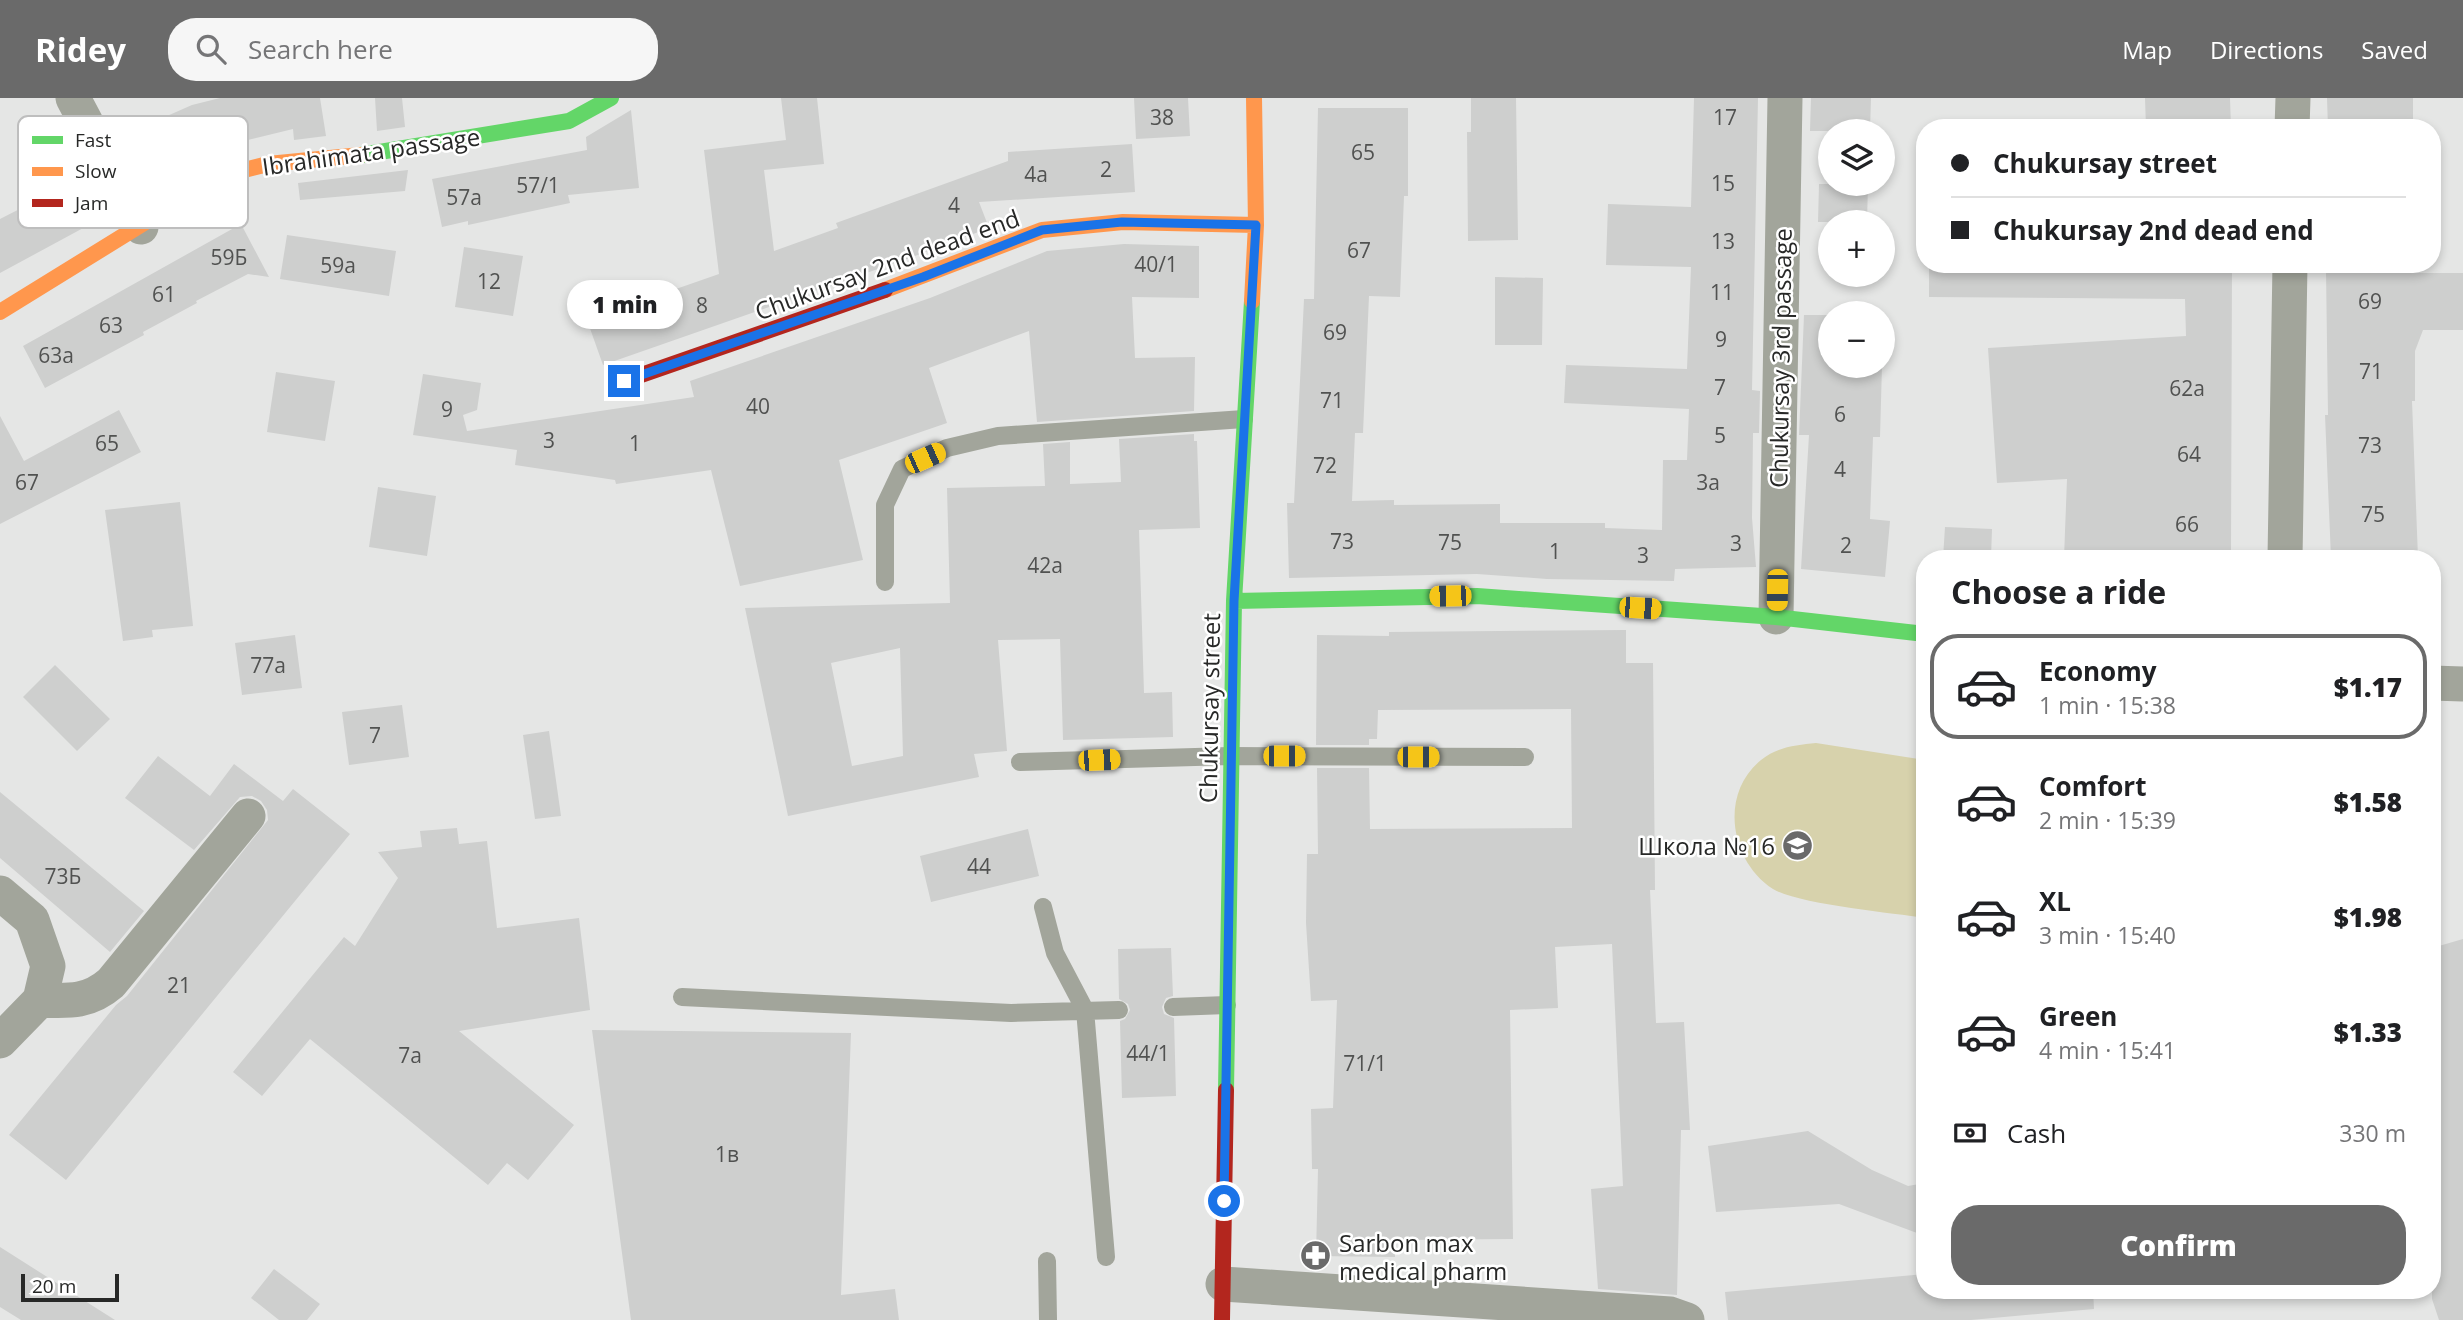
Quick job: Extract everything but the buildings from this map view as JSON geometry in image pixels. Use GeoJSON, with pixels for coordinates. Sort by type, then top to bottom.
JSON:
{"type":"FeatureCollection","features":[{"type":"Feature","properties":{"kind":"street"},"geometry":{"type":"LineString","coordinates":[[73,98],[82,116]]}},
{"type":"Feature","properties":{"kind":"street","name":"Ibrahimаta passage"},"geometry":{"type":"LineString","coordinates":[[248,169],[373,154],[611,98]]}},
{"type":"Feature","properties":{"kind":"street","name":"Chukursay street"},"geometry":{"type":"LineString","coordinates":[[1222,1320],[1234,601],[1256,225],[1254,98]]}},
{"type":"Feature","properties":{"kind":"street","name":"Chukursay 3rd passage"},"geometry":{"type":"LineString","coordinates":[[1776,617],[1785,98]]}},
{"type":"Feature","properties":{"kind":"street"},"geometry":{"type":"LineString","coordinates":[[2292,119],[2293,98]]}},
{"type":"Feature","properties":{"kind":"street","name":"Chukursay 2nd dead end"},"geometry":{"type":"LineString","coordinates":[[624,381],[923,277],[1042,230],[1122,222],[1256,225]]}},
{"type":"Feature","properties":{"kind":"street","name":"Ibrahimаta passage"},"geometry":{"type":"LineString","coordinates":[[0,312],[139,228]]}},
{"type":"Feature","properties":{"kind":"street"},"geometry":{"type":"LineString","coordinates":[[2285,550],[2290,273]]}},
{"type":"Feature","properties":{"kind":"street"},"geometry":{"type":"LineString","coordinates":[[1234,601],[1477,596],[1776,617],[1916,633]]}},
{"type":"Feature","properties":{"kind":"street"},"geometry":{"type":"LineString","coordinates":[[2441,683],[2463,684]]}},
{"type":"Feature","properties":{"kind":"street"},"geometry":{"type":"LineString","coordinates":[[40,1000],[80,1002],[111,983],[248,816]]}},
{"type":"Feature","properties":{"kind":"street"},"geometry":{"type":"LineString","coordinates":[[0,893],[32,920],[48,966],[40,1000],[0,1041]]}},
{"type":"Feature","properties":{"kind":"street"},"geometry":{"type":"LineString","coordinates":[[1223,1284],[1657,1313],[1687,1320]]}},
{"type":"Feature","properties":{"kind":"lane"},"geometry":{"type":"LineString","coordinates":[[885,582],[885,505],[902,469],[947,449],[998,436],[1244,419]]}},
{"type":"Feature","properties":{"kind":"lane"},"geometry":{"type":"LineString","coordinates":[[1020,762],[1230,756],[1525,757]]}},
{"type":"Feature","properties":{"kind":"lane"},"geometry":{"type":"LineString","coordinates":[[1043,907],[1055,953],[1085,1010],[1106,1257]]}},
{"type":"Feature","properties":{"kind":"lane"},"geometry":{"type":"LineString","coordinates":[[682,997],[1011,1013],[1119,1010]]}},
{"type":"Feature","properties":{"kind":"lane"},"geometry":{"type":"LineString","coordinates":[[1174,1007],[1227,1005]]}},
{"type":"Feature","properties":{"kind":"lane"},"geometry":{"type":"LineString","coordinates":[[1047,1261],[1048,1320]]}},
{"type":"Feature","properties":{"kind":"shaded area"},"geometry":{"type":"Polygon","coordinates":[[[1816,743],[1916,759],[1916,917],[1823,903],[1785,894],[1773,889],[1758,877],[1747,862],[1735,827],[1739,791],[1748,774],[1761,760],[1780,749],[1816,743]]]}},
{"type":"Feature","properties":{"kind":"traffic: fast"},"geometry":{"type":"LineString","coordinates":[[361,155],[569,121],[611,98]]}},
{"type":"Feature","properties":{"kind":"traffic: fast"},"geometry":{"type":"LineString","coordinates":[[1226,1090],[1234,601],[1252,301]]}},
{"type":"Feature","properties":{"kind":"traffic: fast"},"geometry":{"type":"LineString","coordinates":[[1234,601],[1477,596],[1776,617],[1916,633]]}},
{"type":"Feature","properties":{"kind":"traffic: slow"},"geometry":{"type":"LineString","coordinates":[[1252,301],[1256,225],[1254,98]]}},
{"type":"Feature","properties":{"kind":"traffic: slow"},"geometry":{"type":"LineString","coordinates":[[248,169],[268,164],[361,155]]}},
{"type":"Feature","properties":{"kind":"traffic: slow"},"geometry":{"type":"LineString","coordinates":[[885,290],[1042,230],[1123,222],[1256,225]]}},
{"type":"Feature","properties":{"kind":"traffic: slow"},"geometry":{"type":"LineString","coordinates":[[0,312],[136,228]]}},
{"type":"Feature","properties":{"kind":"traffic: jam"},"geometry":{"type":"LineString","coordinates":[[624,381],[885,290]]}},
{"type":"Feature","properties":{"kind":"traffic: jam"},"geometry":{"type":"LineString","coordinates":[[1222,1320],[1226,1090]]}},
{"type":"Feature","properties":{"kind":"place","name":"Школа №16"},"geometry":{"type":"Point","coordinates":[1798,845]}},
{"type":"Feature","properties":{"kind":"place","name":"Sarbon max medical pharm"},"geometry":{"type":"Point","coordinates":[1316,1256]}},
{"type":"Feature","properties":{"kind":"route"},"geometry":{"type":"LineString","coordinates":[[624,381],[923,277],[1042,230],[1122,222],[1256,225],[1234,601],[1224,1201]]}}]}
